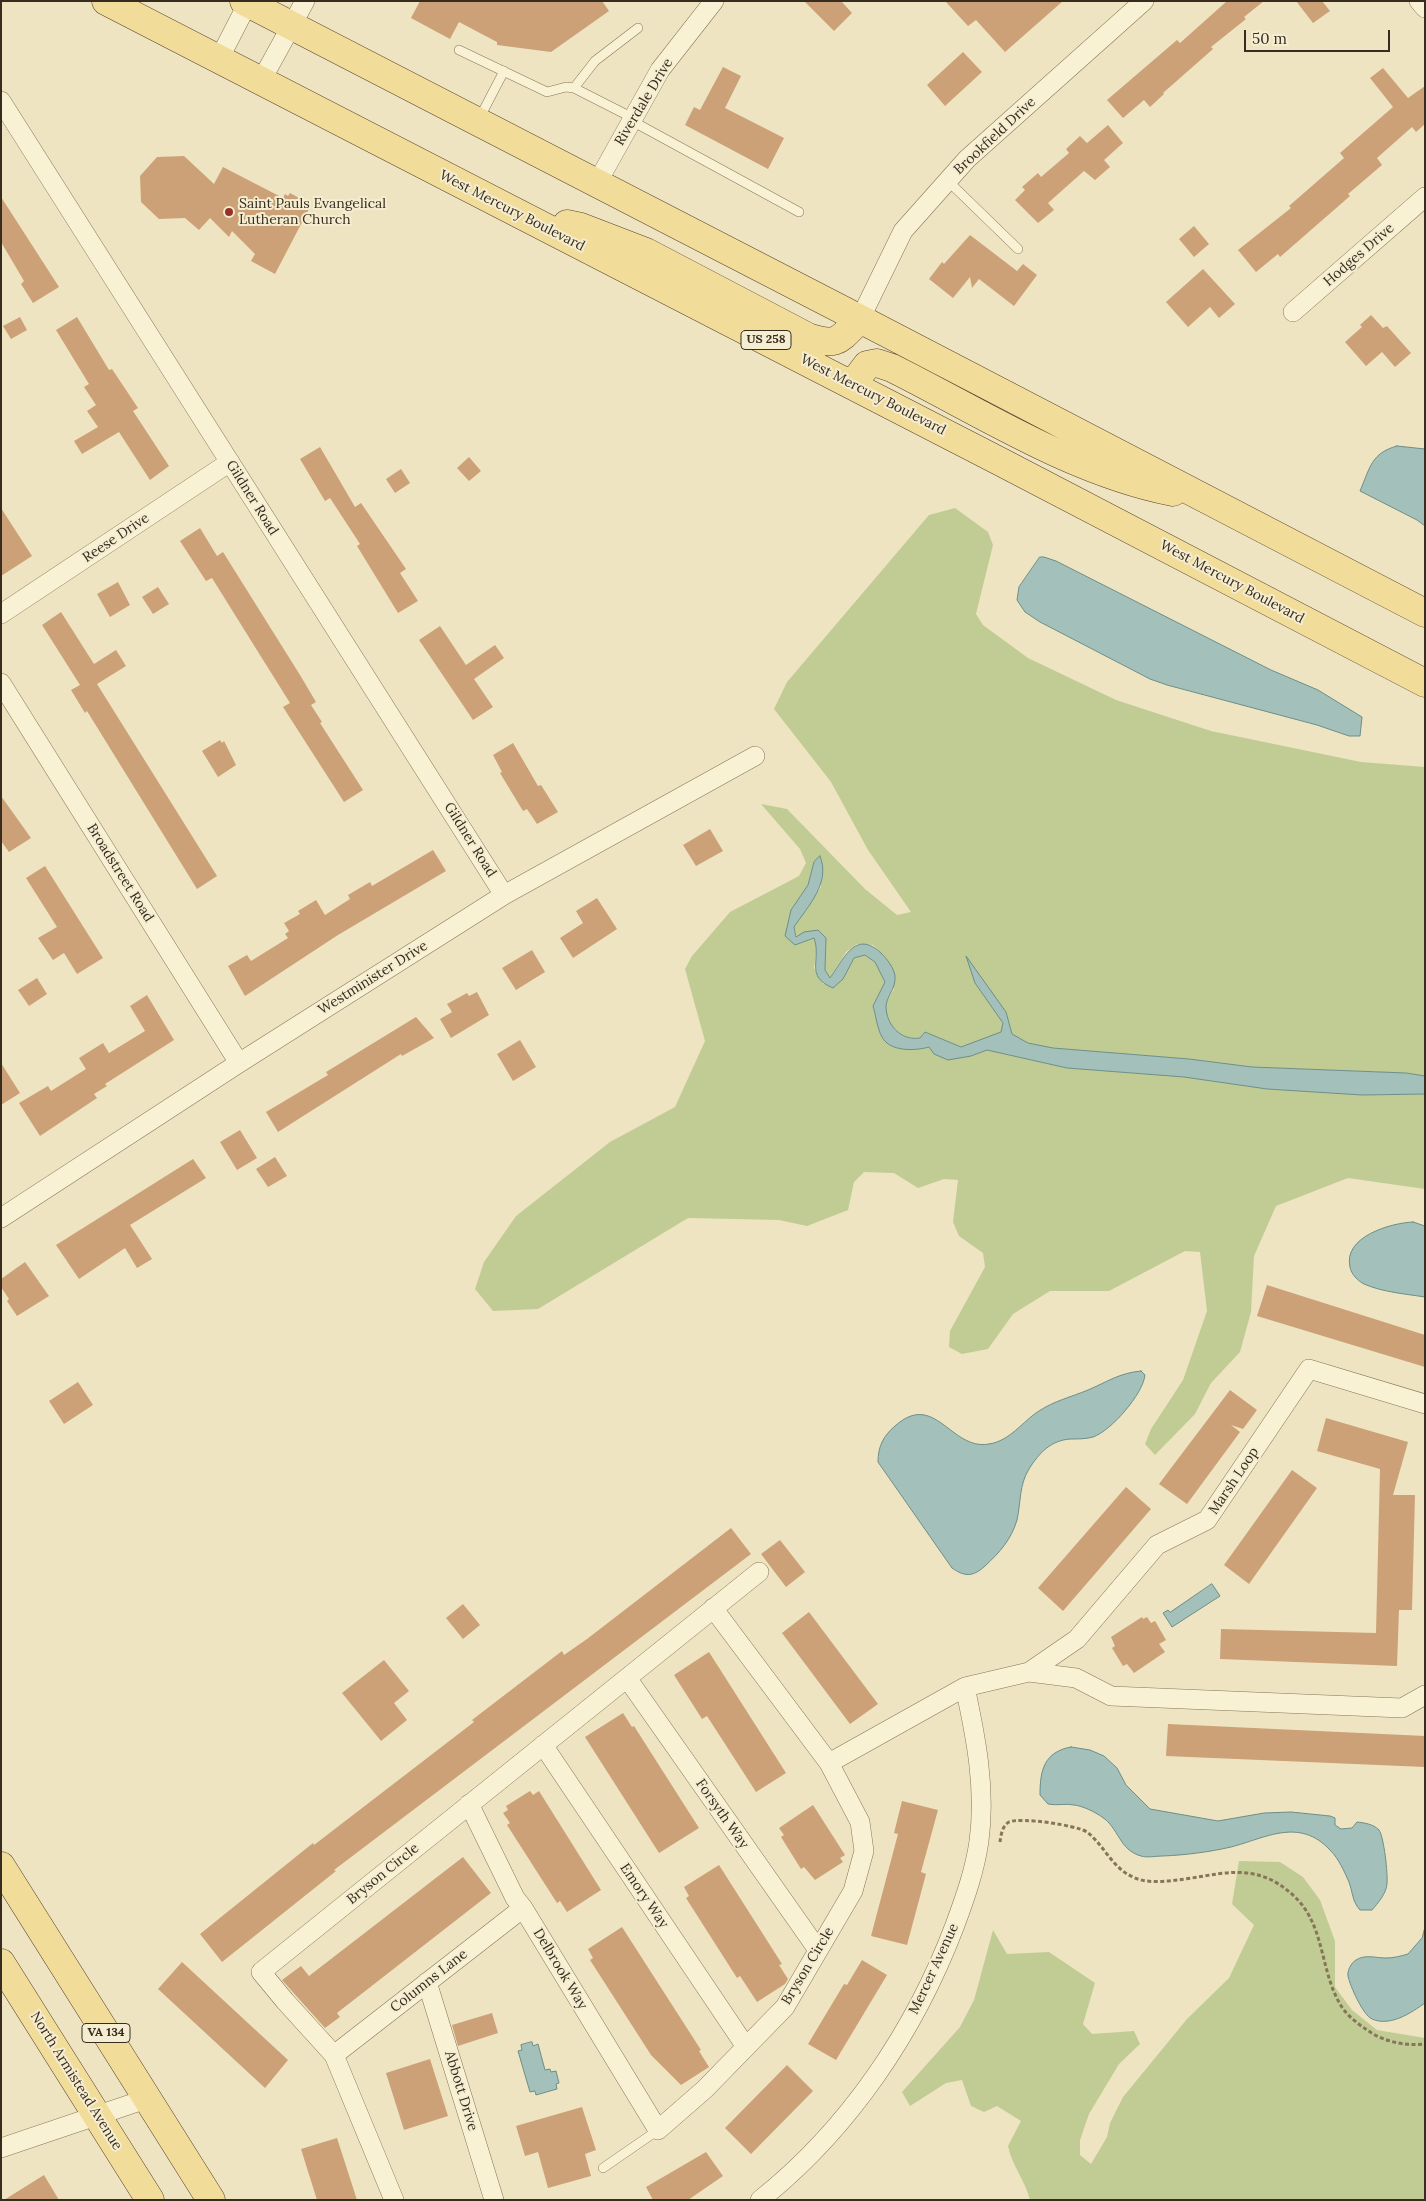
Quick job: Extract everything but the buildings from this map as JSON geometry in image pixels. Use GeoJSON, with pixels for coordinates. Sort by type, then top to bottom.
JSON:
{"type":"FeatureCollection","features":[{"type":"Feature","properties":{"kind":"main road","name":"West Mercury Boulevard"},"geometry":{"type":"LineString","coordinates":[[106,1],[852,384],[1425,683]]}},
{"type":"Feature","properties":{"kind":"main road"},"geometry":{"type":"LineString","coordinates":[[247,2],[1425,613]]}},
{"type":"Feature","properties":{"kind":"main road"},"geometry":{"type":"LineString","coordinates":[[513,211],[581,227],[646,252],[808,337],[825,342],[836,341],[860,319]]}},
{"type":"Feature","properties":{"kind":"main road"},"geometry":{"type":"LineString","coordinates":[[852,384],[861,370],[867,365],[877,363],[892,368],[1086,467],[1142,486],[1207,499]]}},
{"type":"Feature","properties":{"kind":"main road","name":"VA 134"},"geometry":{"type":"LineString","coordinates":[[1,1866],[211,2200]]}},
{"type":"Feature","properties":{"kind":"main road","name":"North Armistead Avenue"},"geometry":{"type":"LineString","coordinates":[[1,1963],[150,2200]]}},
{"type":"Feature","properties":{"kind":"street"},"geometry":{"type":"LineString","coordinates":[[261,81],[305,1]]}},
{"type":"Feature","properties":{"kind":"street","name":"Riverdale Drive"},"geometry":{"type":"LineString","coordinates":[[597,183],[660,70],[714,1]]}},
{"type":"Feature","properties":{"kind":"street","name":"Brookfield Drive"},"geometry":{"type":"LineString","coordinates":[[860,319],[903,231],[967,159],[1144,1]]}},
{"type":"Feature","properties":{"kind":"street"},"geometry":{"type":"LineString","coordinates":[[1419,1],[1425,8]]}},
{"type":"Feature","properties":{"kind":"street"},"geometry":{"type":"LineString","coordinates":[[219,59],[247,2]]}},
{"type":"Feature","properties":{"kind":"street","name":"Gildner Road"},"geometry":{"type":"LineString","coordinates":[[1,101],[504,894]]}},
{"type":"Feature","properties":{"kind":"street","name":"Hodges Drive"},"geometry":{"type":"LineString","coordinates":[[1293,312],[1425,197]]}},
{"type":"Feature","properties":{"kind":"street","name":"Reese Drive"},"geometry":{"type":"LineString","coordinates":[[1,614],[230,462]]}},
{"type":"Feature","properties":{"kind":"street","name":"Broadstreet Road"},"geometry":{"type":"LineString","coordinates":[[1,683],[239,1063]]}},
{"type":"Feature","properties":{"kind":"street","name":"Westminister Drive"},"geometry":{"type":"LineString","coordinates":[[1,1218],[504,894],[755,756]]}},
{"type":"Feature","properties":{"kind":"street","name":"Marsh Loop"},"geometry":{"type":"LineString","coordinates":[[1030,1672],[1077,1639],[1157,1544],[1207,1520],[1309,1369],[1425,1404]]}},
{"type":"Feature","properties":{"kind":"street","name":"Bryson Circle"},"geometry":{"type":"LineString","coordinates":[[394,2200],[334,2055],[284,2001],[261,1972],[759,1572]]}},
{"type":"Feature","properties":{"kind":"street","name":"Bryson Circle"},"geometry":{"type":"LineString","coordinates":[[658,2130],[705,2089],[785,2006],[853,1891],[864,1851],[860,1822],[829,1763],[714,1608]]}},
{"type":"Feature","properties":{"kind":"street","name":"Marsh Loop"},"geometry":{"type":"LineString","coordinates":[[965,1687],[1030,1672],[1076,1678],[1111,1696],[1402,1708],[1425,1695]]}},
{"type":"Feature","properties":{"kind":"street","name":"Forsyth Way"},"geometry":{"type":"LineString","coordinates":[[627,1678],[818,1950]]}},
{"type":"Feature","properties":{"kind":"street"},"geometry":{"type":"LineString","coordinates":[[829,1763],[965,1687]]}},
{"type":"Feature","properties":{"kind":"street","name":"Mercer Avenue"},"geometry":{"type":"LineString","coordinates":[[760,2200],[807,2159],[842,2120],[874,2078],[896,2046],[925,1995],[947,1946],[971,1878],[979,1841],[979,1762],[965,1687]]}},
{"type":"Feature","properties":{"kind":"street","name":"Emory Way"},"geometry":{"type":"LineString","coordinates":[[543,1745],[746,2046]]}},
{"type":"Feature","properties":{"kind":"street","name":"Delbrook Way"},"geometry":{"type":"LineString","coordinates":[[469,1804],[515,1898],[523,1908],[658,2130]]}},
{"type":"Feature","properties":{"kind":"street","name":"Columns Lane"},"geometry":{"type":"LineString","coordinates":[[334,2055],[523,1908]]}},
{"type":"Feature","properties":{"kind":"street","name":"Abbott Drive"},"geometry":{"type":"LineString","coordinates":[[427,1982],[494,2200]]}},
{"type":"Feature","properties":{"kind":"street"},"geometry":{"type":"LineString","coordinates":[[1,2148],[146,2099]]}},
{"type":"Feature","properties":{"kind":"lane"},"geometry":{"type":"LineString","coordinates":[[574,88],[596,61],[638,28]]}},
{"type":"Feature","properties":{"kind":"lane"},"geometry":{"type":"LineString","coordinates":[[459,50],[547,92],[566,87],[574,88],[799,212]]}},
{"type":"Feature","properties":{"kind":"lane"},"geometry":{"type":"LineString","coordinates":[[478,122],[504,71]]}},
{"type":"Feature","properties":{"kind":"lane"},"geometry":{"type":"LineString","coordinates":[[948,181],[1018,249]]}},
{"type":"Feature","properties":{"kind":"lane"},"geometry":{"type":"LineString","coordinates":[[603,2168],[658,2130]]}},
{"type":"Feature","properties":{"kind":"path"},"geometry":{"type":"LineString","coordinates":[[1002,1832],[1008,1822],[1016,1820],[1081,1829],[1090,1836],[1115,1865],[1139,1880],[1176,1880],[1229,1871],[1252,1874],[1272,1881],[1295,1897],[1309,1913],[1318,1933],[1330,1983],[1340,2006],[1356,2022],[1377,2036],[1408,2045],[1425,2044]]}},
{"type":"Feature","properties":{"kind":"green space"},"geometry":{"type":"Polygon","coordinates":[[[955,508],[988,532],[993,545],[976,614],[983,625],[1028,658],[1116,700],[1211,731],[1361,762],[1425,767],[1425,1076],[1406,1073],[1252,1067],[1189,1059],[1053,1048],[1028,1043],[1012,1034],[1006,1012],[975,983],[1003,1023],[1001,1033],[961,1047],[925,1032],[920,1038],[907,1037],[900,1034],[887,1018],[886,1004],[894,989],[886,958],[873,945],[857,944],[846,952],[830,978],[825,970],[826,938],[797,937],[794,927],[821,887],[814,862],[808,885],[791,910],[795,945],[814,938],[817,947],[814,968],[823,984],[843,979],[854,958],[865,955],[875,962],[885,982],[873,1006],[882,1038],[971,1056],[987,1050],[1067,1068],[1184,1077],[1267,1089],[1362,1095],[1425,1094],[1425,1189],[1348,1178],[1276,1206],[1254,1256],[1251,1312],[1240,1352],[1211,1383],[1195,1414],[1155,1455],[1145,1444],[1151,1429],[1183,1380],[1207,1311],[1200,1252],[1185,1251],[1109,1291],[1050,1291],[1013,1314],[988,1349],[962,1354],[949,1347],[950,1331],[985,1267],[983,1253],[959,1236],[953,1222],[958,1180],[944,1179],[918,1188],[894,1173],[864,1172],[854,1182],[848,1210],[807,1226],[779,1220],[688,1218],[538,1309],[493,1311],[475,1289],[484,1262],[516,1216],[610,1142],[675,1107],[705,1041],[685,969],[692,956],[730,912],[799,876],[806,863],[800,849],[761,804],[787,809],[865,889],[897,915],[911,912],[868,850],[831,782],[774,709],[787,682],[929,515],[955,508]]]}},
{"type":"Feature","properties":{"kind":"green space"},"geometry":{"type":"Polygon","coordinates":[[[1239,1861],[1280,1862],[1303,1877],[1320,1900],[1335,1941],[1335,1987],[1352,2010],[1377,2030],[1425,2038],[1425,2200],[1030,2200],[1012,2160],[1008,2146],[1021,2121],[997,2106],[984,2112],[971,2106],[962,2080],[946,2083],[910,2106],[902,2092],[960,2027],[974,2000],[993,1930],[1007,1954],[1049,1952],[1095,1983],[1083,2024],[1092,2034],[1134,2031],[1140,2044],[1119,2064],[1089,2114],[1080,2140],[1080,2155],[1091,2164],[1107,2137],[1110,2123],[1123,2097],[1187,2019],[1229,1978],[1254,1925],[1232,1904],[1239,1861]]]}},
{"type":"Feature","properties":{"kind":"water"},"geometry":{"type":"Polygon","coordinates":[[[1397,446],[1425,449],[1425,526],[1360,491],[1372,462],[1388,449],[1397,446]]]}},
{"type":"Feature","properties":{"kind":"water"},"geometry":{"type":"Polygon","coordinates":[[[1040,557],[1056,561],[1271,670],[1318,690],[1362,717],[1360,736],[1349,736],[1317,725],[1150,679],[1040,622],[1025,612],[1017,600],[1019,587],[1040,557]]]}},
{"type":"Feature","properties":{"kind":"water"},"geometry":{"type":"Polygon","coordinates":[[[820,856],[823,876],[816,894],[794,927],[796,937],[804,932],[818,930],[826,938],[825,970],[830,978],[845,955],[857,945],[872,946],[881,953],[890,964],[895,976],[894,985],[886,1006],[887,1013],[896,1030],[907,1037],[920,1038],[925,1032],[961,1047],[1001,1032],[1003,1023],[975,983],[966,956],[1006,1012],[1012,1034],[1028,1043],[1053,1048],[1189,1059],[1252,1067],[1406,1073],[1425,1076],[1425,1094],[1362,1095],[1267,1089],[1184,1077],[1067,1068],[987,1050],[971,1056],[948,1060],[934,1054],[929,1047],[910,1050],[897,1048],[886,1042],[878,1026],[873,1006],[885,982],[875,962],[865,955],[854,958],[843,979],[833,988],[824,983],[816,973],[816,946],[814,938],[795,945],[785,936],[791,910],[808,885],[814,862],[820,856]]]}},
{"type":"Feature","properties":{"kind":"water"},"geometry":{"type":"Polygon","coordinates":[[[1413,1222],[1425,1226],[1425,1297],[1378,1289],[1364,1284],[1353,1275],[1350,1267],[1350,1256],[1354,1247],[1361,1240],[1392,1225],[1413,1222]]]}},
{"type":"Feature","properties":{"kind":"water"},"geometry":{"type":"Polygon","coordinates":[[[1141,1371],[1145,1375],[1139,1392],[1117,1420],[1093,1437],[1057,1442],[1046,1448],[1037,1458],[1023,1481],[1017,1520],[1012,1534],[995,1556],[981,1570],[973,1574],[961,1573],[952,1568],[878,1462],[880,1447],[884,1438],[895,1426],[909,1417],[921,1415],[932,1418],[964,1439],[976,1444],[989,1444],[1010,1435],[1033,1415],[1051,1404],[1120,1376],[1141,1371]]]}},
{"type":"Feature","properties":{"kind":"water"},"geometry":{"type":"Polygon","coordinates":[[[1212,1584],[1220,1596],[1172,1627],[1163,1613],[1168,1610],[1170,1612],[1212,1584]]]}},
{"type":"Feature","properties":{"kind":"water"},"geometry":{"type":"Polygon","coordinates":[[[1071,1747],[1090,1750],[1104,1756],[1117,1768],[1126,1785],[1150,1809],[1218,1821],[1264,1813],[1291,1812],[1330,1816],[1335,1818],[1335,1825],[1341,1829],[1352,1828],[1357,1822],[1372,1825],[1379,1830],[1383,1840],[1387,1872],[1385,1891],[1372,1910],[1360,1910],[1354,1900],[1349,1882],[1339,1861],[1330,1850],[1318,1840],[1306,1834],[1294,1832],[1270,1835],[1231,1847],[1197,1853],[1149,1857],[1134,1853],[1123,1844],[1108,1822],[1099,1815],[1078,1806],[1048,1804],[1040,1795],[1041,1778],[1045,1764],[1055,1753],[1071,1747]]]}},
{"type":"Feature","properties":{"kind":"water"},"geometry":{"type":"Polygon","coordinates":[[[1425,1927],[1425,2003],[1400,2018],[1386,2021],[1372,2019],[1357,2000],[1349,1981],[1348,1974],[1351,1965],[1363,1957],[1389,1958],[1408,1954],[1422,1938],[1425,1927]]]}},
{"type":"Feature","properties":{"kind":"water"},"geometry":{"type":"Polygon","coordinates":[[[532,2042],[533,2046],[538,2044],[545,2070],[556,2071],[559,2083],[556,2084],[557,2089],[536,2095],[535,2091],[530,2092],[518,2051],[522,2050],[521,2045],[532,2042]]]}},
{"type":"Feature","properties":{"kind":"place","name":"Saint Pauls Evangelical Lutheran Church"},"geometry":{"type":"Point","coordinates":[229,212]}}]}
